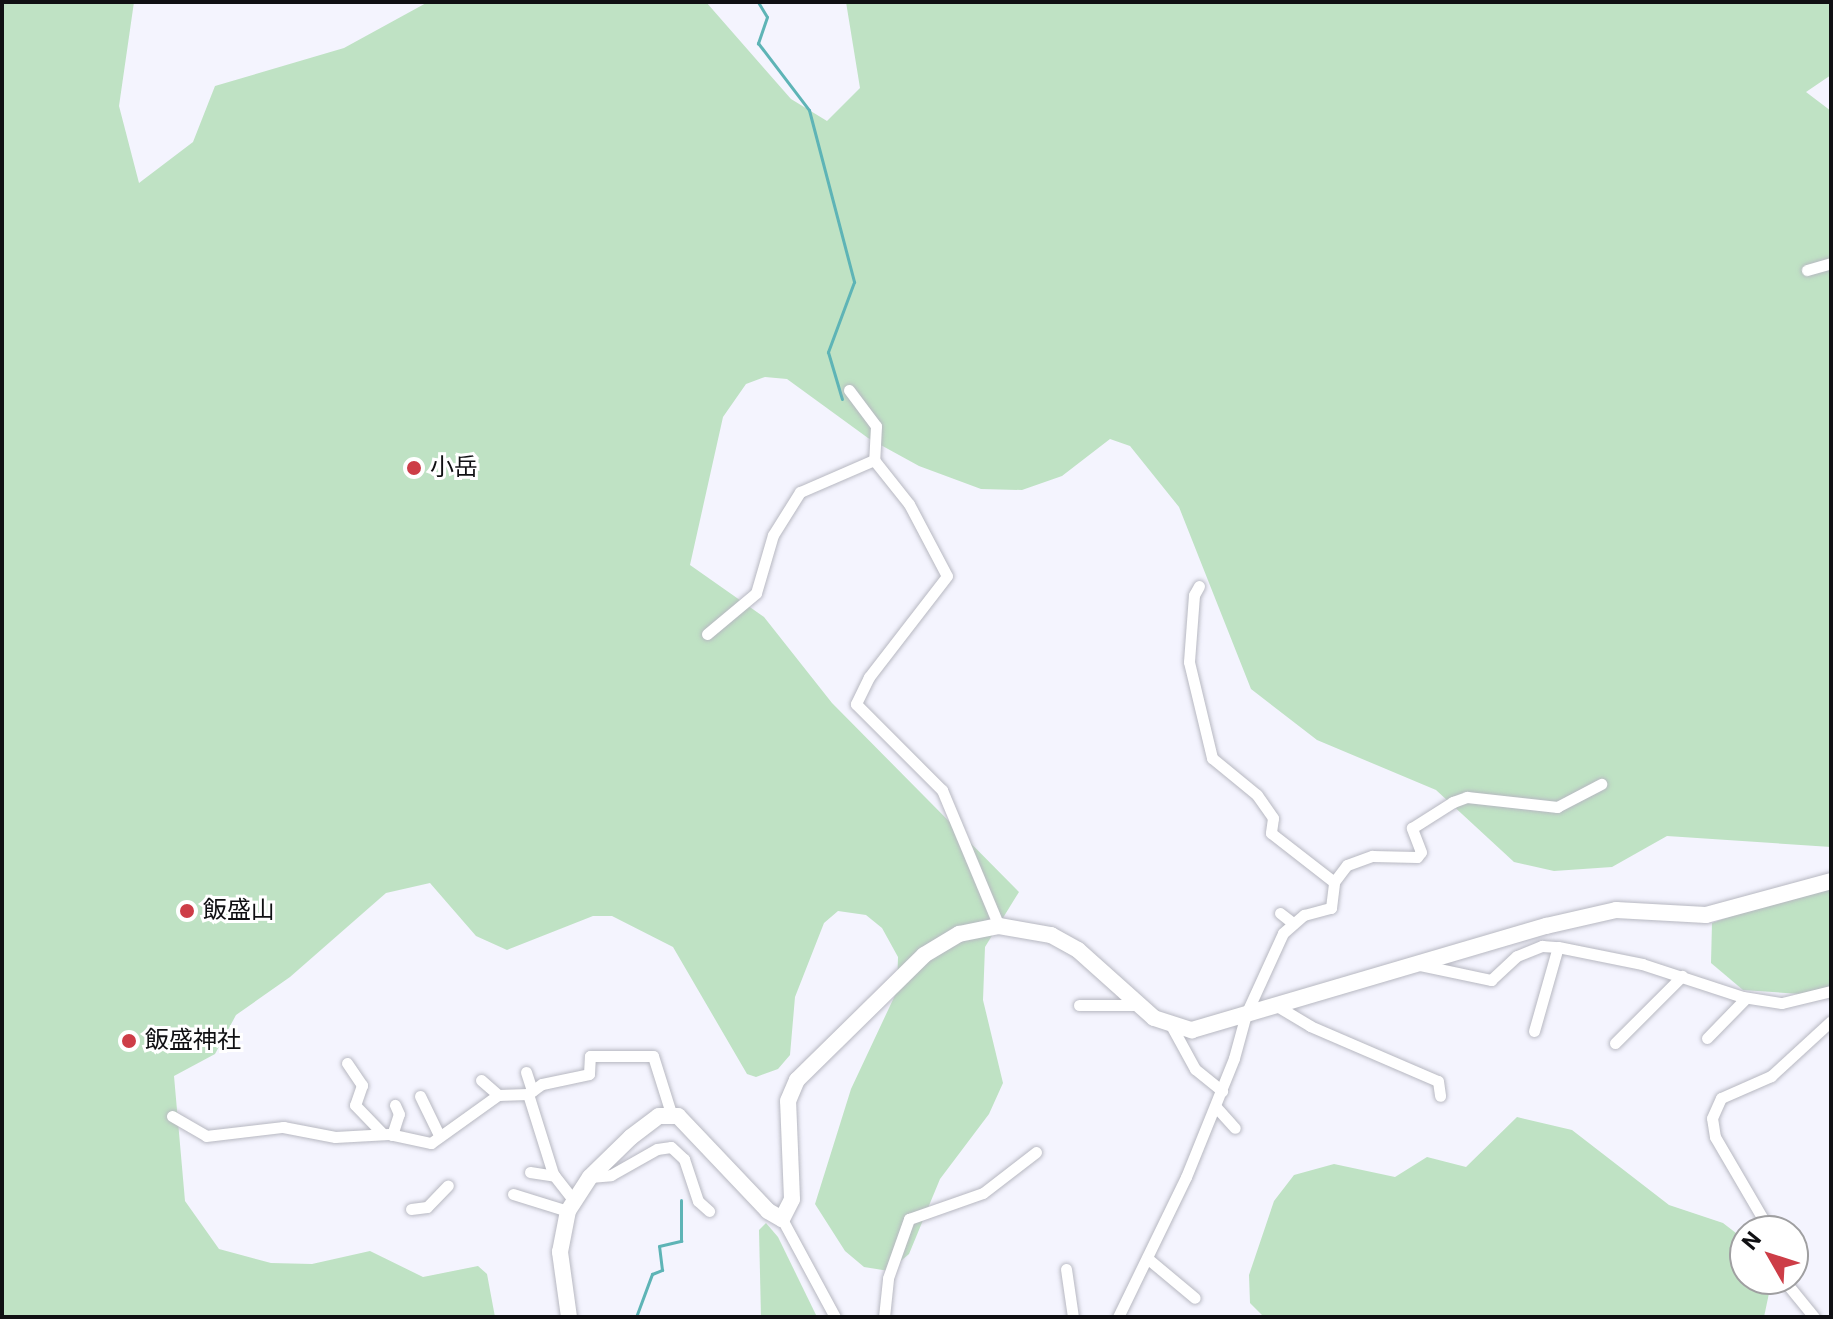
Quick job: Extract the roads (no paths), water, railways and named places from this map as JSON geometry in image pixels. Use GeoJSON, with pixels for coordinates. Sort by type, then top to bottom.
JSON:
{"type":"FeatureCollection","features":[{"type":"Feature","properties":{"kind":"street"},"geometry":{"type":"LineString","coordinates":[[1807,270],[1831,263]]}},
{"type":"Feature","properties":{"kind":"street"},"geometry":{"type":"LineString","coordinates":[[849,390],[876,426],[874,460],[909,504],[947,576],[869,677],[856,704],[942,790],[999,926]]}},
{"type":"Feature","properties":{"kind":"street"},"geometry":{"type":"LineString","coordinates":[[707,634],[756,593],[773,535],[800,492],[810,483],[874,460]]}},
{"type":"Feature","properties":{"kind":"street"},"geometry":{"type":"LineString","coordinates":[[1199,586],[1194,595],[1189,662],[1212,758],[1257,795],[1273,818],[1271,833],[1334,882]]}},
{"type":"Feature","properties":{"kind":"street"},"geometry":{"type":"LineString","coordinates":[[1123,1313],[1216,1107],[1246,1014],[1273,948],[1293,923],[1331,908],[1334,882],[1347,865],[1360,859],[1417,857],[1421,852],[1411,832],[1416,823],[1467,797],[1557,807],[1601,784]]}},
{"type":"Feature","properties":{"kind":"street"},"geometry":{"type":"LineString","coordinates":[[782,1219],[793,1191],[788,1101],[797,1080],[924,955],[959,934],[999,926],[1059,938],[1107,983],[1172,1027],[1192,1030],[1616,910],[1706,915],[1831,881]]}},
{"type":"Feature","properties":{"kind":"street"},"geometry":{"type":"LineString","coordinates":[[1280,913],[1293,923]]}},
{"type":"Feature","properties":{"kind":"street"},"geometry":{"type":"LineString","coordinates":[[1420,965],[1491,980],[1517,956],[1542,946],[1558,947],[1682,976],[1746,998],[1782,1003],[1831,991]]}},
{"type":"Feature","properties":{"kind":"street"},"geometry":{"type":"LineString","coordinates":[[1534,1031],[1558,947]]}},
{"type":"Feature","properties":{"kind":"street"},"geometry":{"type":"LineString","coordinates":[[1615,1043],[1682,976]]}},
{"type":"Feature","properties":{"kind":"street"},"geometry":{"type":"LineString","coordinates":[[1707,1038],[1746,998]]}},
{"type":"Feature","properties":{"kind":"street"},"geometry":{"type":"LineString","coordinates":[[1088,1008],[1139,1005]]}},
{"type":"Feature","properties":{"kind":"street"},"geometry":{"type":"LineString","coordinates":[[1277,1006],[1310,1026],[1438,1081],[1440,1096]]}},
{"type":"Feature","properties":{"kind":"street"},"geometry":{"type":"LineString","coordinates":[[1761,1215],[1715,1137],[1712,1118],[1721,1098],[1771,1076],[1831,1021]]}},
{"type":"Feature","properties":{"kind":"street"},"geometry":{"type":"LineString","coordinates":[[1172,1027],[1195,1069],[1222,1091]]}},
{"type":"Feature","properties":{"kind":"street"},"geometry":{"type":"LineString","coordinates":[[172,1116],[206,1136],[283,1127],[335,1137],[388,1134],[431,1143],[438,1133],[498,1095],[530,1092],[589,1074],[590,1056],[653,1056],[671,1113],[688,1124],[768,1211],[782,1219],[835,1317]]}},
{"type":"Feature","properties":{"kind":"street"},"geometry":{"type":"LineString","coordinates":[[347,1063],[362,1085],[355,1105],[388,1134]]}},
{"type":"Feature","properties":{"kind":"street"},"geometry":{"type":"LineString","coordinates":[[526,1072],[555,1176],[570,1205]]}},
{"type":"Feature","properties":{"kind":"street"},"geometry":{"type":"LineString","coordinates":[[481,1080],[498,1095]]}},
{"type":"Feature","properties":{"kind":"street"},"geometry":{"type":"LineString","coordinates":[[420,1096],[438,1133]]}},
{"type":"Feature","properties":{"kind":"street"},"geometry":{"type":"LineString","coordinates":[[388,1134],[399,1114],[395,1105]]}},
{"type":"Feature","properties":{"kind":"street"},"geometry":{"type":"LineString","coordinates":[[1216,1107],[1235,1128]]}},
{"type":"Feature","properties":{"kind":"street"},"geometry":{"type":"LineString","coordinates":[[569,1317],[560,1252],[570,1205],[590,1177],[652,1120],[671,1113]]}},
{"type":"Feature","properties":{"kind":"street"},"geometry":{"type":"LineString","coordinates":[[590,1177],[611,1175],[657,1149],[671,1147],[684,1159],[698,1201],[709,1211]]}},
{"type":"Feature","properties":{"kind":"street"},"geometry":{"type":"LineString","coordinates":[[884,1317],[888,1278],[909,1219],[983,1193],[1036,1152]]}},
{"type":"Feature","properties":{"kind":"street"},"geometry":{"type":"LineString","coordinates":[[530,1172],[555,1176]]}},
{"type":"Feature","properties":{"kind":"street"},"geometry":{"type":"LineString","coordinates":[[411,1209],[432,1204],[448,1185]]}},
{"type":"Feature","properties":{"kind":"street"},"geometry":{"type":"LineString","coordinates":[[513,1194],[570,1205]]}},
{"type":"Feature","properties":{"kind":"street"},"geometry":{"type":"LineString","coordinates":[[1147,1258],[1195,1298]]}},
{"type":"Feature","properties":{"kind":"street"},"geometry":{"type":"LineString","coordinates":[[1066,1269],[1073,1317]]}},
{"type":"Feature","properties":{"kind":"street"},"geometry":{"type":"LineString","coordinates":[[1796,1295],[1814,1317]]}},
{"type":"Feature","properties":{"kind":"waterway"},"geometry":{"type":"LineString","coordinates":[[758,2],[767,17],[758,43],[809,110],[854,282],[828,352],[842,399]]}},
{"type":"Feature","properties":{"kind":"waterway"},"geometry":{"type":"LineString","coordinates":[[636,1317],[652,1274],[662,1270],[659,1246],[681,1241],[681,1200]]}},
{"type":"Feature","properties":{"kind":"place","name":"小岳"},"geometry":{"type":"Point","coordinates":[414,468]}},
{"type":"Feature","properties":{"kind":"place","name":"飯盛山"},"geometry":{"type":"Point","coordinates":[187,911]}},
{"type":"Feature","properties":{"kind":"place","name":"飯盛神社"},"geometry":{"type":"Point","coordinates":[129,1041]}}]}
